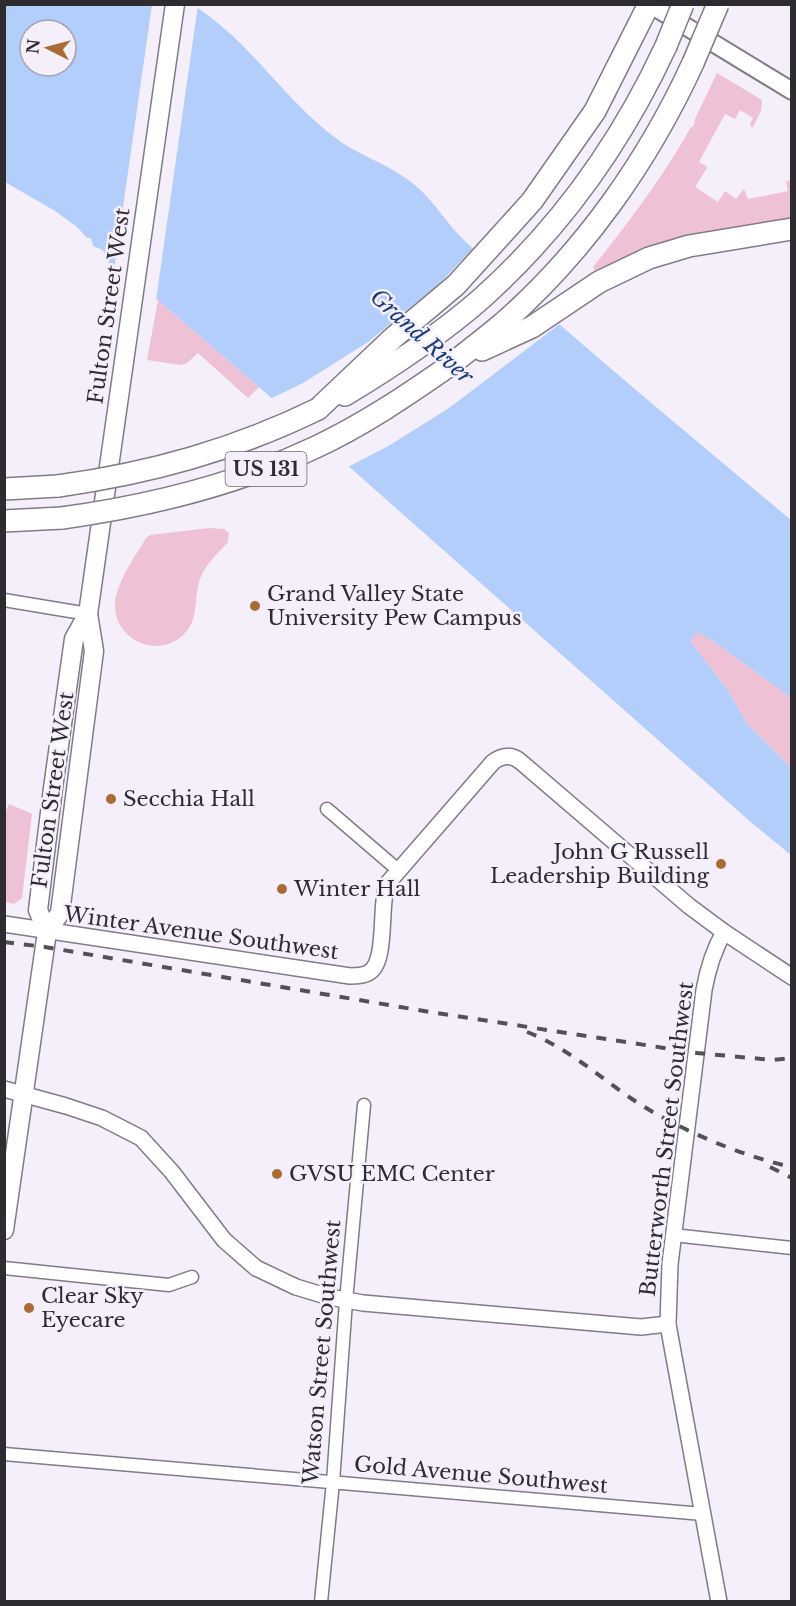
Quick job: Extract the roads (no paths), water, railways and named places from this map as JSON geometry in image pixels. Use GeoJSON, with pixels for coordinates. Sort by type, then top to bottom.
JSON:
{"type":"FeatureCollection","features":[{"type":"Feature","properties":{"kind":"highway"},"geometry":{"type":"LineString","coordinates":[[318,410],[393,338],[456,285],[532,201],[584,129],[649,4]]}},
{"type":"Feature","properties":{"kind":"highway","name":"US 131"},"geometry":{"type":"LineString","coordinates":[[4,489],[58,486],[110,478],[184,462],[244,442],[318,410],[419,347],[482,298],[525,255],[587,183],[640,99],[666,46],[683,4]]}},
{"type":"Feature","properties":{"kind":"highway","name":"US 131"},"geometry":{"type":"LineString","coordinates":[[4,521],[62,518],[110,511],[185,495],[261,471],[317,447],[371,417],[449,366],[503,323],[550,277],[591,230],[628,182],[662,128],[718,4]]}},
{"type":"Feature","properties":{"kind":"highway"},"geometry":{"type":"LineString","coordinates":[[449,366],[532,327],[599,282],[649,258],[689,246],[792,229]]}},
{"type":"Feature","properties":{"kind":"main road","name":"Fulton Street West"},"geometry":{"type":"LineString","coordinates":[[4,1230],[47,932],[60,913],[94,651],[88,614],[175,4]]}},
{"type":"Feature","properties":{"kind":"main road"},"geometry":{"type":"LineString","coordinates":[[649,4],[792,92]]}},
{"type":"Feature","properties":{"kind":"street"},"geometry":{"type":"LineString","coordinates":[[4,600],[88,614]]}},
{"type":"Feature","properties":{"kind":"street"},"geometry":{"type":"LineString","coordinates":[[327,809],[398,870],[493,762],[504,756],[517,759],[671,892],[724,932],[792,977]]}},
{"type":"Feature","properties":{"kind":"street","name":"Winter Avenue Southwest"},"geometry":{"type":"LineString","coordinates":[[4,924],[359,976],[371,972],[378,961],[381,946],[383,896],[387,884],[398,870]]}},
{"type":"Feature","properties":{"kind":"street","name":"Butterworth Street Southwest"},"geometry":{"type":"LineString","coordinates":[[719,1602],[668,1324],[673,1235],[706,976],[714,950],[724,932]]}},
{"type":"Feature","properties":{"kind":"street"},"geometry":{"type":"LineString","coordinates":[[4,1089],[102,1118],[141,1138],[172,1172],[224,1240],[256,1268],[296,1287],[346,1301],[652,1327],[668,1324]]}},
{"type":"Feature","properties":{"kind":"street","name":"Watson Street Southwest"},"geometry":{"type":"LineString","coordinates":[[321,1602],[364,1105]]}},
{"type":"Feature","properties":{"kind":"street"},"geometry":{"type":"LineString","coordinates":[[673,1235],[792,1248]]}},
{"type":"Feature","properties":{"kind":"street"},"geometry":{"type":"LineString","coordinates":[[4,1268],[169,1285],[192,1277]]}},
{"type":"Feature","properties":{"kind":"street","name":"Gold Avenue Southwest"},"geometry":{"type":"LineString","coordinates":[[4,1455],[703,1514]]}},
{"type":"Feature","properties":{"kind":"water","name":"Grand River"},"geometry":{"type":"Polygon","coordinates":[[[191,4],[231,35],[321,126],[341,142],[398,173],[416,186],[467,243],[587,348],[791,520],[791,698],[712,640],[697,632],[690,641],[728,690],[747,724],[791,768],[791,855],[753,824],[259,387],[158,300],[107,261],[103,250],[93,246],[91,238],[87,238],[77,227],[55,211],[5,182],[5,5],[191,4]]]}},
{"type":"Feature","properties":{"kind":"railway"},"geometry":{"type":"LineString","coordinates":[[4,942],[697,1053],[773,1060],[792,1058]]}},
{"type":"Feature","properties":{"kind":"railway"},"geometry":{"type":"LineString","coordinates":[[527,1032],[568,1053],[632,1099],[667,1120],[709,1140],[752,1156],[792,1167]]}},
{"type":"Feature","properties":{"kind":"railway"},"geometry":{"type":"LineString","coordinates":[[770,1167],[792,1178]]}},
{"type":"Feature","properties":{"kind":"place","name":"Grand Valley State University Pew Campus"},"geometry":{"type":"Point","coordinates":[255,606]}},
{"type":"Feature","properties":{"kind":"place","name":"Secchia Hall"},"geometry":{"type":"Point","coordinates":[111,799]}},
{"type":"Feature","properties":{"kind":"place","name":"John G Russell Leadership Building"},"geometry":{"type":"Point","coordinates":[721,864]}},
{"type":"Feature","properties":{"kind":"place","name":"Winter Hall"},"geometry":{"type":"Point","coordinates":[282,889]}},
{"type":"Feature","properties":{"kind":"place","name":"GVSU EMC Center"},"geometry":{"type":"Point","coordinates":[277,1174]}},
{"type":"Feature","properties":{"kind":"place","name":"Clear Sky Eyecare"},"geometry":{"type":"Point","coordinates":[29,1308]}}]}
